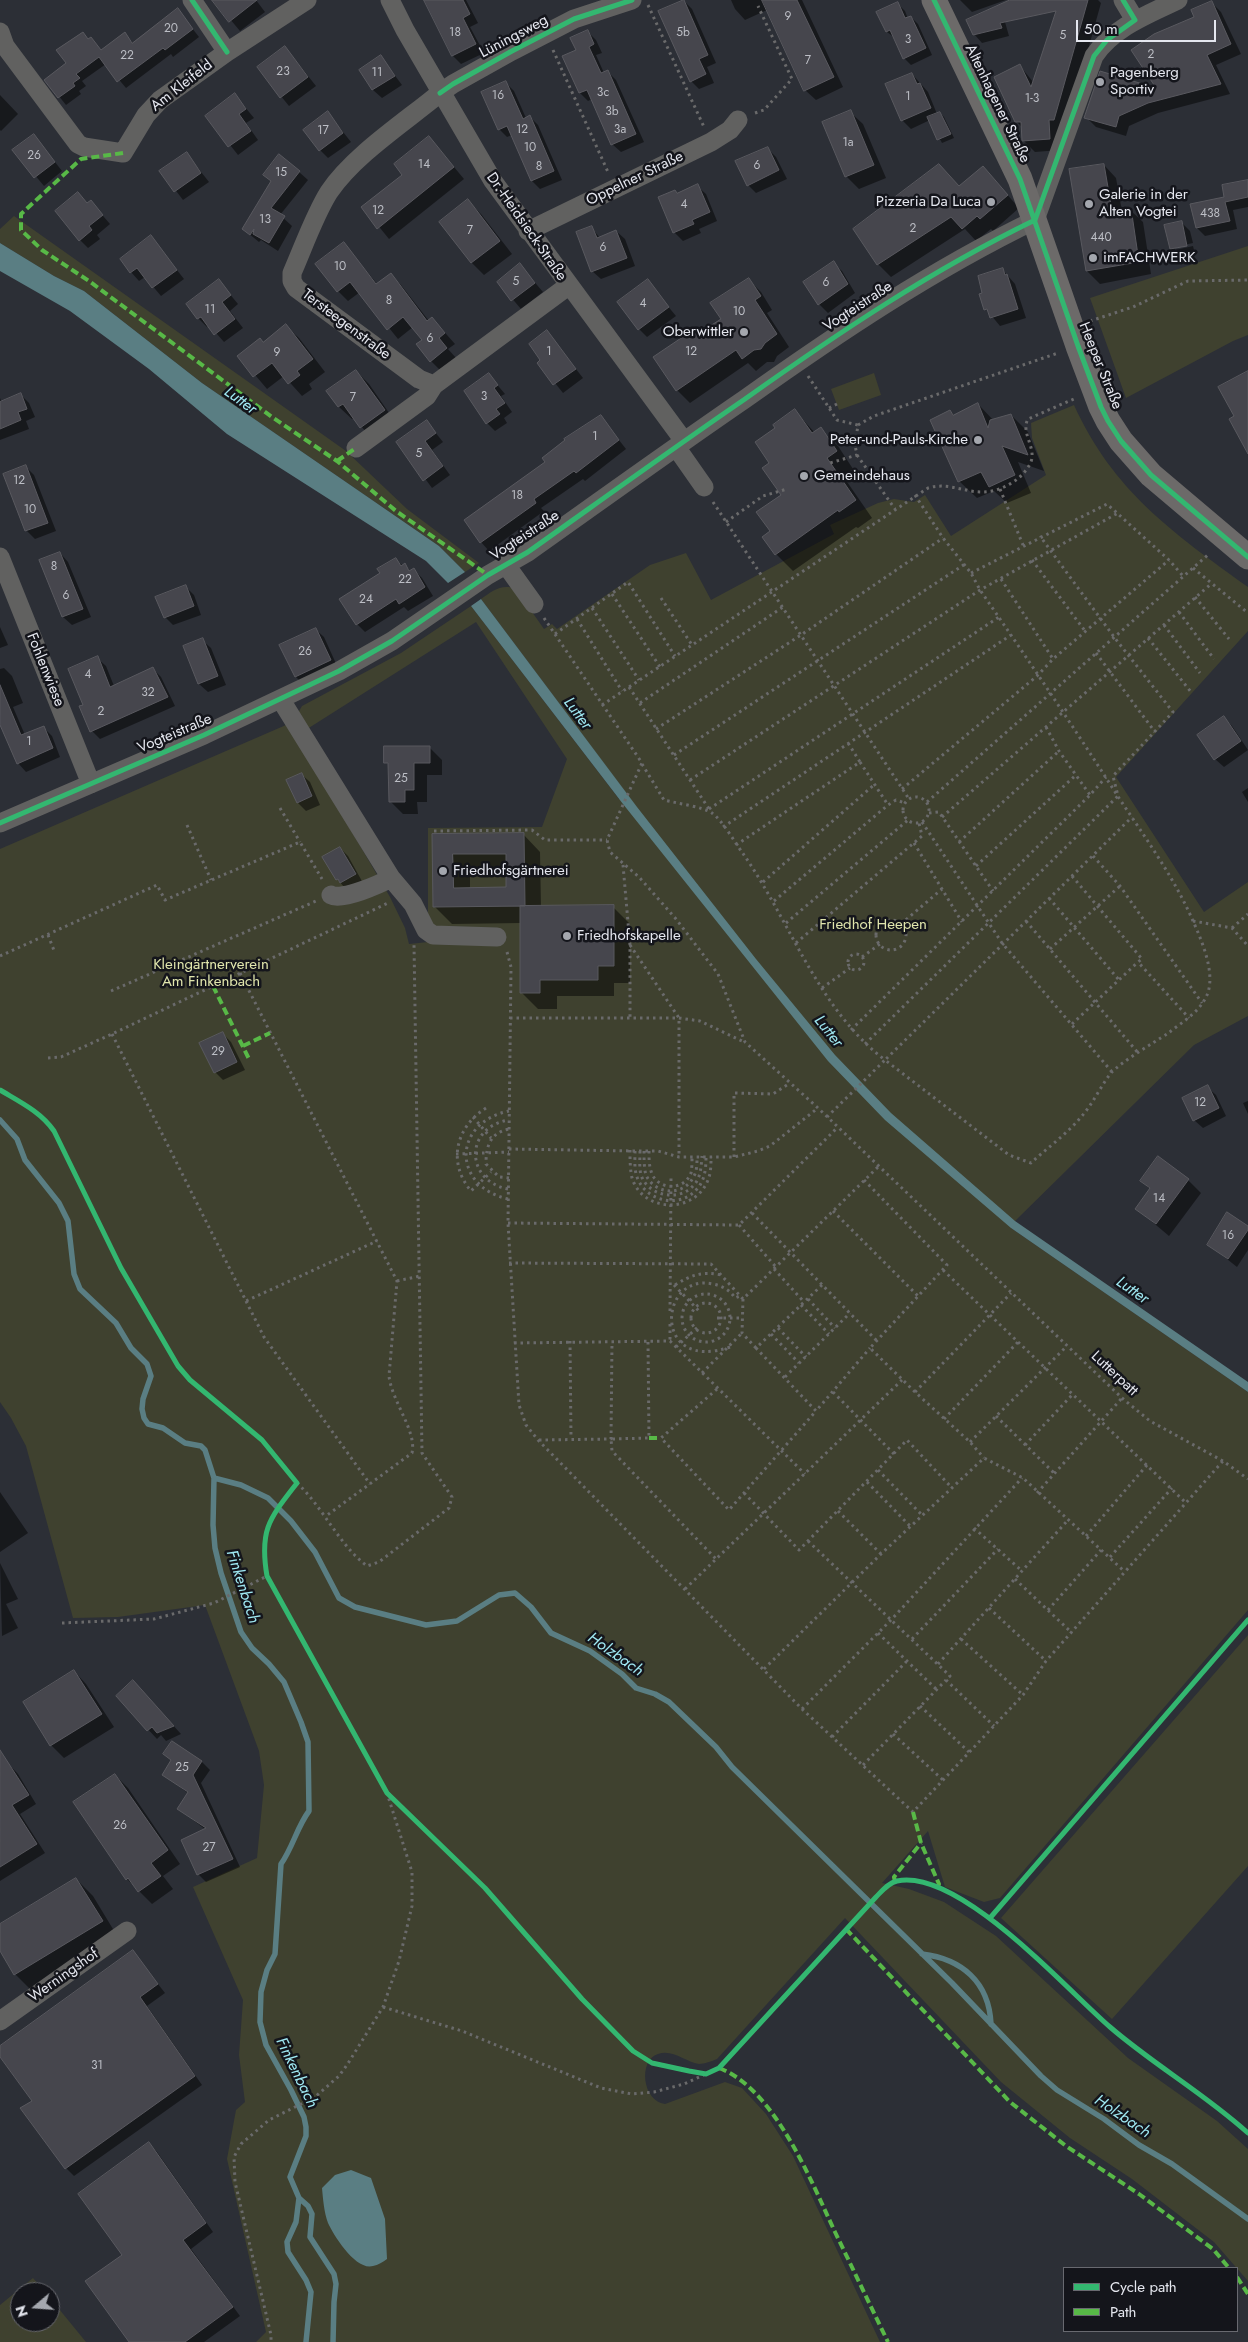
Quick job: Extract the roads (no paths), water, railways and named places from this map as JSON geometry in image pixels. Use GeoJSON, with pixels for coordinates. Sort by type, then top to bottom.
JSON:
{"type":"FeatureCollection","features":[{"type":"Feature","properties":{"kind":"main road","name":"Altenhagener Straße"},"geometry":{"type":"LineString","coordinates":[[934,0],[1020,179],[1034,220]]}},
{"type":"Feature","properties":{"kind":"main road","name":"Heeper Straße"},"geometry":{"type":"LineString","coordinates":[[1034,220],[1094,390],[1104,414],[1121,441],[1151,475],[1248,557]]}},
{"type":"Feature","properties":{"kind":"street"},"geometry":{"type":"LineString","coordinates":[[192,0],[226,52]]}},
{"type":"Feature","properties":{"kind":"street","name":"Am Kleifeld"},"geometry":{"type":"LineString","coordinates":[[0,32],[5,46],[78,144],[84,147],[123,153],[146,115],[160,100],[226,52],[307,0]]}},
{"type":"Feature","properties":{"kind":"street","name":"Dr.-Heidsieck-Straße"},"geometry":{"type":"LineString","coordinates":[[390,0],[440,93],[492,181],[680,444],[704,487]]}},
{"type":"Feature","properties":{"kind":"street","name":"Lüningsweg"},"geometry":{"type":"LineString","coordinates":[[440,93],[461,79],[545,34],[574,20],[632,0]]}},
{"type":"Feature","properties":{"kind":"street"},"geometry":{"type":"LineString","coordinates":[[1123,0],[1135,20]]}},
{"type":"Feature","properties":{"kind":"street"},"geometry":{"type":"LineString","coordinates":[[1034,220],[1094,56],[1106,40],[1135,20],[1178,0]]}},
{"type":"Feature","properties":{"kind":"street","name":"Tersteegenstraße"},"geometry":{"type":"LineString","coordinates":[[434,385],[419,379],[296,288],[292,280],[292,273],[328,194],[340,178],[354,163],[440,93]]}},
{"type":"Feature","properties":{"kind":"street","name":"Oppelner Straße"},"geometry":{"type":"LineString","coordinates":[[528,231],[711,142],[730,130],[738,120]]}},
{"type":"Feature","properties":{"kind":"street","name":"Vogteistraße"},"geometry":{"type":"LineString","coordinates":[[0,823],[281,700],[392,641],[481,579],[528,552],[798,362],[971,251],[1034,220]]}},
{"type":"Feature","properties":{"kind":"street"},"geometry":{"type":"LineString","coordinates":[[356,448],[427,396],[434,385],[568,286]]}},
{"type":"Feature","properties":{"kind":"street","name":"Fohlenwiese"},"geometry":{"type":"LineString","coordinates":[[1,560],[91,784]]}},
{"type":"Feature","properties":{"kind":"street"},"geometry":{"type":"LineString","coordinates":[[506,565],[534,604]]}},
{"type":"Feature","properties":{"kind":"street"},"geometry":{"type":"LineString","coordinates":[[281,700],[396,884],[413,904],[426,930],[433,935],[496,937]]}},
{"type":"Feature","properties":{"kind":"street"},"geometry":{"type":"LineString","coordinates":[[330,895],[338,897],[374,886],[396,884]]}},
{"type":"Feature","properties":{"kind":"street","name":"Werningshof"},"geometry":{"type":"LineString","coordinates":[[0,2021],[127,1931]]}},
{"type":"Feature","properties":{"kind":"water"},"geometry":{"type":"Polygon","coordinates":[[[0,243],[54,276],[84,291],[202,383],[439,546],[465,572],[448,583],[426,561],[227,434],[149,369],[70,311],[0,271],[0,243]]]}},
{"type":"Feature","properties":{"kind":"water"},"geometry":{"type":"Polygon","coordinates":[[[481,599],[637,807],[756,959],[835,1055],[891,1113],[1015,1221],[1248,1382],[1248,1392],[1011,1228],[885,1120],[828,1061],[623,804],[471,606],[481,599]]]}},
{"type":"Feature","properties":{"kind":"water"},"geometry":{"type":"Polygon","coordinates":[[[351,2170],[371,2178],[385,2219],[387,2259],[373,2266],[366,2266],[360,2263],[340,2244],[328,2223],[324,2206],[322,2188],[335,2175],[351,2170]]]}},
{"type":"Feature","properties":{"kind":"waterway","name":"Finkenbach"},"geometry":{"type":"LineString","coordinates":[[0,1120],[17,1139],[25,1160],[59,1203],[68,1221],[74,1274],[80,1289],[116,1323],[131,1348],[147,1364],[151,1376],[143,1399],[142,1409],[144,1418],[148,1424],[163,1428],[185,1443],[201,1446],[205,1450],[214,1478],[213,1525],[215,1548],[221,1573],[241,1632],[252,1648],[284,1682],[308,1742],[309,1811],[281,1864],[275,1954],[267,1970],[261,1992],[260,2022],[266,2045],[304,2117],[306,2136],[290,2177],[299,2198],[308,2206],[312,2214],[310,2237],[334,2274],[336,2284],[333,2342]]}},
{"type":"Feature","properties":{"kind":"waterway","name":"Holzbach"},"geometry":{"type":"LineString","coordinates":[[214,1478],[241,1485],[268,1498],[291,1521],[315,1552],[339,1598],[355,1607],[426,1625],[457,1621],[499,1595],[515,1593],[531,1607],[551,1633],[590,1651],[622,1674],[636,1688],[655,1694],[669,1702],[716,1747],[732,1767],[952,1983],[1041,2076],[1057,2090],[1104,2119],[1139,2145],[1172,2164],[1248,2219]]}},
{"type":"Feature","properties":{"kind":"waterway","name":"Holzbach"},"geometry":{"type":"LineString","coordinates":[[922,1954],[949,1961],[971,1975],[985,1996],[991,2024]]}},
{"type":"Feature","properties":{"kind":"waterway","name":"Finkenbach"},"geometry":{"type":"LineString","coordinates":[[299,2198],[296,2222],[287,2242],[288,2252],[306,2280],[311,2292],[306,2342]]}},
{"type":"Feature","properties":{"kind":"place","name":"Pagenberg Sportiv"},"geometry":{"type":"Point","coordinates":[1100,82]}},
{"type":"Feature","properties":{"kind":"place","name":"Pizzeria Da Luca"},"geometry":{"type":"Point","coordinates":[991,202]}},
{"type":"Feature","properties":{"kind":"place","name":"Galerie in der Alten Vogtei"},"geometry":{"type":"Point","coordinates":[1089,204]}},
{"type":"Feature","properties":{"kind":"place","name":"imFACHWERK"},"geometry":{"type":"Point","coordinates":[1093,258]}},
{"type":"Feature","properties":{"kind":"place","name":"Oberwittler"},"geometry":{"type":"Point","coordinates":[744,332]}},
{"type":"Feature","properties":{"kind":"place","name":"Peter-und-Pauls-Kirche"},"geometry":{"type":"Point","coordinates":[978,440]}},
{"type":"Feature","properties":{"kind":"place","name":"Gemeindehaus"},"geometry":{"type":"Point","coordinates":[804,476]}},
{"type":"Feature","properties":{"kind":"place","name":"Friedhofsgärtnerei"},"geometry":{"type":"Point","coordinates":[443,871]}},
{"type":"Feature","properties":{"kind":"place","name":"Friedhofskapelle"},"geometry":{"type":"Point","coordinates":[567,936]}},
{"type":"Feature","properties":{"kind":"water label","name":"Lutter"},"geometry":{"type":"Point","coordinates":[240,401]}},
{"type":"Feature","properties":{"kind":"water label","name":"Lutter"},"geometry":{"type":"Point","coordinates":[577,714]}},
{"type":"Feature","properties":{"kind":"water label","name":"Lutter"},"geometry":{"type":"Point","coordinates":[828,1032]}},
{"type":"Feature","properties":{"kind":"water label","name":"Lutter"},"geometry":{"type":"Point","coordinates":[1132,1291]}},
{"type":"Feature","properties":{"kind":"park label","name":"Friedhof Heepen"},"geometry":{"type":"Point","coordinates":[873,925]}},
{"type":"Feature","properties":{"kind":"park label","name":"Kleingärtnerverein Am Finkenbach"},"geometry":{"type":"Point","coordinates":[211,974]}}]}
